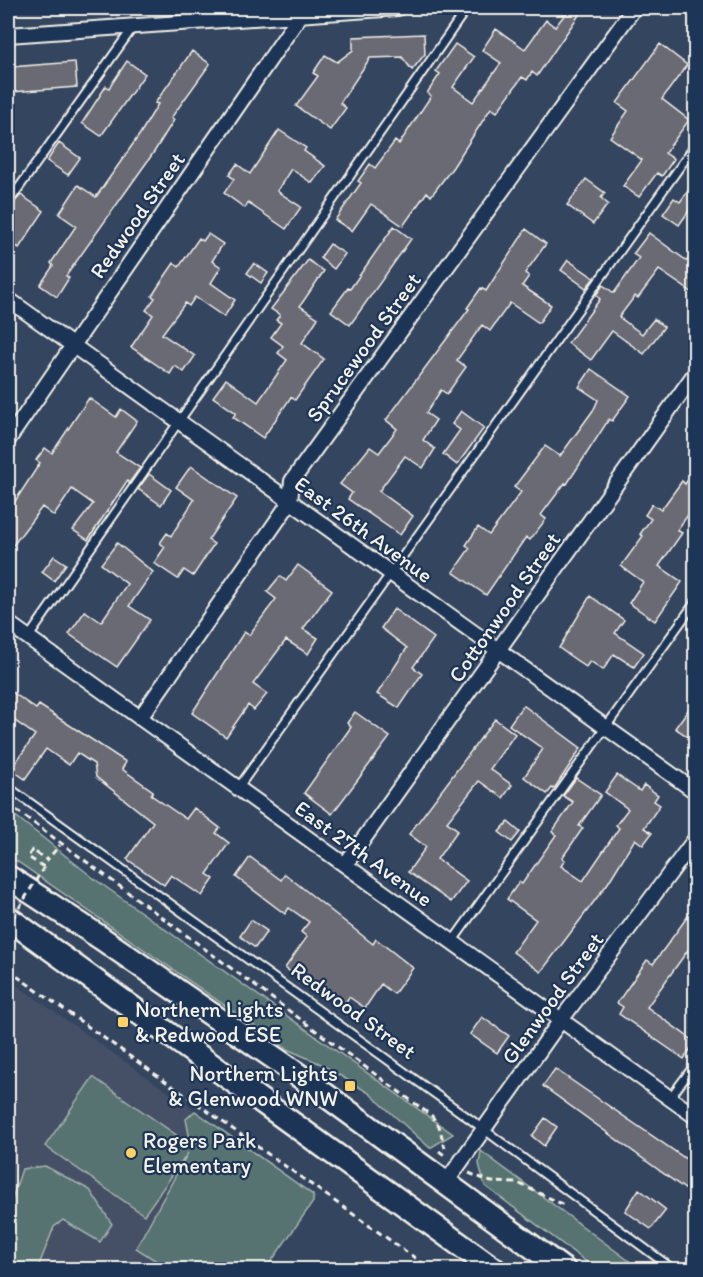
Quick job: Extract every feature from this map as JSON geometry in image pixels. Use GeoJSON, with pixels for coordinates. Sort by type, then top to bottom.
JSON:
{"type":"FeatureCollection","features":[{"type":"Feature","properties":{"kind":"main road"},"geometry":{"type":"LineString","coordinates":[[8,877],[92,931],[286,1066],[564,1269]]}},
{"type":"Feature","properties":{"kind":"main road"},"geometry":{"type":"LineString","coordinates":[[8,918],[495,1269]]}},
{"type":"Feature","properties":{"kind":"street"},"geometry":{"type":"LineString","coordinates":[[8,35],[398,8]]}},
{"type":"Feature","properties":{"kind":"street","name":"Sprucewood Street"},"geometry":{"type":"LineString","coordinates":[[140,718],[290,502],[292,481],[634,8]]}},
{"type":"Feature","properties":{"kind":"street","name":"Redwood Street"},"geometry":{"type":"LineString","coordinates":[[8,440],[301,14]]}},
{"type":"Feature","properties":{"kind":"street","name":"East 26th Avenue"},"geometry":{"type":"LineString","coordinates":[[8,299],[696,792]]}},
{"type":"Feature","properties":{"kind":"street","name":"Cottonwood Street"},"geometry":{"type":"LineString","coordinates":[[345,865],[696,372]]}},
{"type":"Feature","properties":{"kind":"street","name":"East 27th Avenue"},"geometry":{"type":"LineString","coordinates":[[8,623],[696,1117]]}},
{"type":"Feature","properties":{"kind":"street","name":"Glenwood Street"},"geometry":{"type":"LineString","coordinates":[[445,1184],[561,1020],[696,838]]}},
{"type":"Feature","properties":{"kind":"lane"},"geometry":{"type":"LineString","coordinates":[[28,638],[466,8]]}},
{"type":"Feature","properties":{"kind":"lane"},"geometry":{"type":"LineString","coordinates":[[8,204],[134,26]]}},
{"type":"Feature","properties":{"kind":"lane"},"geometry":{"type":"LineString","coordinates":[[237,788],[696,144]]}},
{"type":"Feature","properties":{"kind":"lane"},"geometry":{"type":"LineString","coordinates":[[452,942],[696,601]]}},
{"type":"Feature","properties":{"kind":"lane","name":"Redwood Street"},"geometry":{"type":"LineString","coordinates":[[8,788],[674,1269]]}},
{"type":"Feature","properties":{"kind":"lane"},"geometry":{"type":"LineString","coordinates":[[670,1098],[696,1063]]}},
{"type":"Feature","properties":{"kind":"path"},"geometry":{"type":"LineString","coordinates":[[8,804],[60,845],[265,990],[432,1116],[439,1126],[445,1148]]}},
{"type":"Feature","properties":{"kind":"path"},"geometry":{"type":"LineString","coordinates":[[8,926],[44,867],[28,857],[32,850],[47,860],[60,845]]}},
{"type":"Feature","properties":{"kind":"path"},"geometry":{"type":"LineString","coordinates":[[8,970],[432,1269]]}},
{"type":"Feature","properties":{"kind":"path"},"geometry":{"type":"LineString","coordinates":[[474,1176],[491,1182],[518,1184],[571,1209]]}},
{"type":"Feature","properties":{"kind":"shaded area","name":"Rogers Park Elementary"},"geometry":{"type":"Polygon","coordinates":[[[8,979],[317,1197],[266,1269],[8,1269],[8,979]]]}},
{"type":"Feature","properties":{"kind":"green space"},"geometry":{"type":"Polygon","coordinates":[[[8,810],[96,880],[453,1134],[430,1148],[369,1093],[321,1064],[289,1050],[8,855],[8,810]]]}},
{"type":"Feature","properties":{"kind":"green space"},"geometry":{"type":"Polygon","coordinates":[[[93,1077],[191,1145],[186,1119],[195,1111],[313,1195],[313,1202],[266,1269],[169,1269],[136,1248],[188,1153],[144,1215],[45,1146],[93,1077]]]}},
{"type":"Feature","properties":{"kind":"green space"},"geometry":{"type":"Polygon","coordinates":[[[481,1151],[640,1269],[596,1269],[485,1186],[479,1164],[481,1151]]]}},
{"type":"Feature","properties":{"kind":"green space"},"geometry":{"type":"Polygon","coordinates":[[[45,1166],[90,1190],[112,1224],[100,1242],[63,1220],[54,1227],[39,1265],[35,1269],[8,1269],[8,1211],[22,1169],[45,1166]]]}},
{"type":"Feature","properties":{"kind":"building"},"geometry":{"type":"Polygon","coordinates":[[[570,8],[581,12],[537,76],[532,72],[527,80],[522,77],[497,112],[491,108],[453,167],[431,196],[427,192],[403,226],[371,204],[352,231],[335,220],[361,183],[358,181],[370,164],[375,168],[395,141],[399,144],[431,96],[427,93],[440,74],[436,71],[455,44],[474,57],[453,87],[473,102],[501,63],[482,50],[496,29],[525,49],[546,20],[555,27],[570,8]]]}},
{"type":"Feature","properties":{"kind":"building"},"geometry":{"type":"Polygon","coordinates":[[[424,34],[425,54],[412,70],[402,57],[370,58],[340,103],[346,108],[330,130],[296,106],[318,76],[313,73],[325,55],[337,62],[353,50],[353,37],[424,34]]]}},
{"type":"Feature","properties":{"kind":"building"},"geometry":{"type":"Polygon","coordinates":[[[660,44],[687,65],[662,99],[689,120],[665,153],[674,159],[662,176],[657,173],[639,197],[623,186],[642,160],[610,137],[628,111],[617,103],[660,44]]]}},
{"type":"Feature","properties":{"kind":"building"},"geometry":{"type":"Polygon","coordinates":[[[192,51],[210,64],[171,118],[174,120],[154,152],[66,276],[69,278],[57,297],[40,285],[53,266],[51,263],[76,226],[59,214],[78,185],[96,197],[140,134],[158,104],[155,103],[192,51]]]}},
{"type":"Feature","properties":{"kind":"building"},"geometry":{"type":"Polygon","coordinates":[[[127,61],[145,74],[101,136],[82,123],[106,86],[109,88],[127,61]]]}},
{"type":"Feature","properties":{"kind":"building"},"geometry":{"type":"Polygon","coordinates":[[[75,62],[77,87],[12,92],[10,67],[75,62]]]}},
{"type":"Feature","properties":{"kind":"building"},"geometry":{"type":"Polygon","coordinates":[[[279,130],[306,148],[304,151],[325,166],[312,183],[291,169],[277,191],[301,207],[286,229],[248,203],[245,208],[224,193],[234,179],[229,175],[237,164],[250,174],[279,130]]]}},
{"type":"Feature","properties":{"kind":"building"},"geometry":{"type":"Polygon","coordinates":[[[59,143],[80,158],[68,175],[47,161],[59,143]]]}},
{"type":"Feature","properties":{"kind":"building"},"geometry":{"type":"Polygon","coordinates":[[[586,179],[605,193],[601,198],[608,204],[593,224],[567,205],[586,179]]]}},
{"type":"Feature","properties":{"kind":"building"},"geometry":{"type":"Polygon","coordinates":[[[696,180],[696,201],[679,225],[663,214],[674,198],[680,202],[696,180]]]}},
{"type":"Feature","properties":{"kind":"building"},"geometry":{"type":"Polygon","coordinates":[[[21,195],[44,211],[19,248],[8,241],[8,209],[21,195]]]}},
{"type":"Feature","properties":{"kind":"building"},"geometry":{"type":"Polygon","coordinates":[[[394,226],[411,239],[350,325],[331,311],[348,288],[350,289],[394,226]]]}},
{"type":"Feature","properties":{"kind":"building"},"geometry":{"type":"Polygon","coordinates":[[[526,229],[546,244],[525,273],[529,276],[522,286],[551,305],[539,323],[510,303],[490,331],[482,325],[457,360],[466,367],[447,394],[441,390],[426,413],[436,420],[423,440],[435,449],[423,468],[405,456],[379,491],[413,516],[400,535],[348,499],[352,493],[340,484],[370,447],[379,453],[397,429],[386,420],[469,309],[467,308],[481,288],[486,291],[526,229]]]}},
{"type":"Feature","properties":{"kind":"building"},"geometry":{"type":"Polygon","coordinates":[[[649,233],[687,261],[696,250],[696,295],[659,270],[638,298],[635,296],[619,317],[642,334],[654,319],[664,327],[644,354],[612,331],[591,360],[568,343],[600,299],[596,295],[603,285],[614,293],[639,258],[633,254],[649,233]]]}},
{"type":"Feature","properties":{"kind":"building"},"geometry":{"type":"Polygon","coordinates":[[[208,234],[223,244],[212,261],[221,267],[211,283],[235,300],[224,317],[195,297],[189,306],[185,303],[162,334],[195,356],[184,372],[175,366],[170,374],[131,347],[153,315],[146,310],[155,298],[152,296],[159,285],[174,263],[179,267],[199,238],[203,241],[208,234]]]}},
{"type":"Feature","properties":{"kind":"building"},"geometry":{"type":"Polygon","coordinates":[[[330,244],[345,254],[334,269],[320,258],[330,244]]]}},
{"type":"Feature","properties":{"kind":"building"},"geometry":{"type":"Polygon","coordinates":[[[308,260],[324,271],[300,306],[318,318],[302,343],[324,359],[295,400],[291,397],[263,438],[233,417],[236,413],[213,397],[226,379],[258,402],[287,360],[278,353],[283,346],[271,337],[281,323],[276,320],[280,315],[271,309],[308,260]]]}},
{"type":"Feature","properties":{"kind":"building"},"geometry":{"type":"Polygon","coordinates":[[[568,260],[594,278],[586,288],[561,270],[568,260]]]}},
{"type":"Feature","properties":{"kind":"building"},"geometry":{"type":"Polygon","coordinates":[[[254,263],[268,273],[261,283],[247,273],[254,263]]]}},
{"type":"Feature","properties":{"kind":"building"},"geometry":{"type":"Polygon","coordinates":[[[591,369],[630,396],[612,421],[609,419],[567,484],[565,483],[541,515],[546,519],[530,540],[526,537],[486,595],[453,572],[470,548],[466,545],[478,527],[489,535],[521,492],[514,487],[545,446],[560,456],[594,409],[598,400],[579,387],[591,369]]]}},
{"type":"Feature","properties":{"kind":"building"},"geometry":{"type":"Polygon","coordinates":[[[89,398],[116,417],[121,409],[137,421],[116,452],[140,468],[129,483],[127,481],[88,540],[73,530],[93,504],[72,489],[54,516],[42,507],[8,552],[8,512],[40,463],[36,460],[45,448],[52,453],[89,398]]]}},
{"type":"Feature","properties":{"kind":"building"},"geometry":{"type":"Polygon","coordinates":[[[461,411],[484,428],[457,465],[443,454],[460,430],[452,424],[461,411]]]}},
{"type":"Feature","properties":{"kind":"building"},"geometry":{"type":"Polygon","coordinates":[[[191,466],[237,498],[208,540],[214,544],[193,576],[184,570],[178,579],[154,563],[165,547],[160,543],[167,533],[171,536],[194,500],[176,487],[191,466]]]}},
{"type":"Feature","properties":{"kind":"building"},"geometry":{"type":"Polygon","coordinates":[[[696,469],[696,504],[677,530],[682,533],[659,566],[682,582],[655,621],[629,603],[643,582],[621,566],[643,536],[640,534],[651,519],[645,515],[652,504],[661,510],[682,481],[685,484],[696,469]]]}},
{"type":"Feature","properties":{"kind":"building"},"geometry":{"type":"Polygon","coordinates":[[[149,474],[171,490],[161,505],[138,489],[149,474]]]}},
{"type":"Feature","properties":{"kind":"building"},"geometry":{"type":"Polygon","coordinates":[[[117,543],[153,572],[129,606],[150,620],[117,667],[69,634],[85,611],[101,622],[127,584],[101,564],[117,543]]]}},
{"type":"Feature","properties":{"kind":"building"},"geometry":{"type":"Polygon","coordinates":[[[54,556],[66,564],[54,581],[42,572],[54,556]]]}},
{"type":"Feature","properties":{"kind":"building"},"geometry":{"type":"Polygon","coordinates":[[[298,565],[332,590],[303,629],[318,638],[308,654],[286,640],[253,684],[267,694],[254,710],[248,705],[226,737],[192,713],[244,632],[249,635],[276,599],[267,592],[280,576],[286,581],[298,565]]]}},
{"type":"Feature","properties":{"kind":"building"},"geometry":{"type":"Polygon","coordinates":[[[590,596],[624,620],[615,633],[644,653],[634,667],[614,654],[603,670],[590,661],[586,667],[559,648],[590,596]]]}},
{"type":"Feature","properties":{"kind":"building"},"geometry":{"type":"Polygon","coordinates":[[[394,609],[434,638],[413,667],[422,674],[399,708],[377,694],[407,648],[381,628],[394,609]]]}},
{"type":"Feature","properties":{"kind":"building"},"geometry":{"type":"Polygon","coordinates":[[[8,689],[36,709],[39,705],[126,762],[122,769],[153,791],[151,795],[186,819],[194,808],[220,828],[216,833],[229,843],[207,874],[214,879],[202,896],[171,875],[164,885],[127,859],[153,822],[96,777],[94,764],[77,753],[69,765],[46,749],[25,779],[11,769],[35,735],[8,716],[8,689]]]}},
{"type":"Feature","properties":{"kind":"building"},"geometry":{"type":"Polygon","coordinates":[[[696,699],[696,742],[675,728],[696,699]]]}},
{"type":"Feature","properties":{"kind":"building"},"geometry":{"type":"Polygon","coordinates":[[[523,705],[581,748],[554,789],[552,788],[547,794],[524,777],[543,749],[509,725],[523,705]]]}},
{"type":"Feature","properties":{"kind":"building"},"geometry":{"type":"Polygon","coordinates":[[[355,712],[390,737],[332,814],[304,793],[351,727],[347,723],[355,712]]]}},
{"type":"Feature","properties":{"kind":"building"},"geometry":{"type":"Polygon","coordinates":[[[495,719],[515,734],[490,769],[512,785],[503,798],[479,781],[447,822],[458,830],[437,859],[467,881],[451,902],[408,872],[426,847],[409,834],[495,719]]]}},
{"type":"Feature","properties":{"kind":"building"},"geometry":{"type":"Polygon","coordinates":[[[617,775],[640,791],[644,785],[658,795],[654,801],[660,805],[644,828],[652,833],[643,845],[635,839],[608,883],[541,972],[513,952],[536,920],[507,899],[519,882],[522,884],[556,835],[552,832],[573,802],[563,796],[576,778],[601,795],[579,826],[583,828],[562,858],[565,860],[561,866],[583,881],[619,828],[616,825],[628,809],[605,792],[617,775]]]}},
{"type":"Feature","properties":{"kind":"building"},"geometry":{"type":"Polygon","coordinates":[[[508,822],[520,832],[512,842],[499,832],[508,822]]]}},
{"type":"Feature","properties":{"kind":"building"},"geometry":{"type":"Polygon","coordinates":[[[250,857],[281,880],[285,874],[373,944],[376,939],[413,968],[394,994],[381,984],[365,1008],[349,997],[345,1003],[329,992],[326,996],[285,968],[307,937],[301,932],[309,922],[289,908],[285,914],[236,877],[250,857]]]}},
{"type":"Feature","properties":{"kind":"building"},"geometry":{"type":"Polygon","coordinates":[[[696,905],[696,939],[647,1007],[695,1042],[684,1059],[619,1014],[623,1007],[617,1003],[647,960],[653,964],[696,905]]]}},
{"type":"Feature","properties":{"kind":"building"},"geometry":{"type":"Polygon","coordinates":[[[251,920],[267,931],[255,948],[240,936],[251,920]]]}},
{"type":"Feature","properties":{"kind":"building"},"geometry":{"type":"Polygon","coordinates":[[[482,1017],[509,1036],[497,1053],[470,1034],[482,1017]]]}},
{"type":"Feature","properties":{"kind":"building"},"geometry":{"type":"Polygon","coordinates":[[[555,1069],[696,1166],[696,1197],[543,1086],[555,1069]]]}},
{"type":"Feature","properties":{"kind":"building"},"geometry":{"type":"Polygon","coordinates":[[[545,1118],[557,1127],[544,1146],[532,1136],[545,1118]]]}},
{"type":"Feature","properties":{"kind":"building"},"geometry":{"type":"Polygon","coordinates":[[[639,1189],[666,1210],[651,1229],[625,1211],[639,1189]]]}},
{"type":"Feature","properties":{"kind":"place","name":"Northern Lights & Redwood ESE"},"geometry":{"type":"Point","coordinates":[123,1022]}},
{"type":"Feature","properties":{"kind":"place","name":"Northern Lights & Glenwood WNW"},"geometry":{"type":"Point","coordinates":[350,1086]}},
{"type":"Feature","properties":{"kind":"place","name":"Rogers Park Elementary"},"geometry":{"type":"Point","coordinates":[131,1153]}}]}
